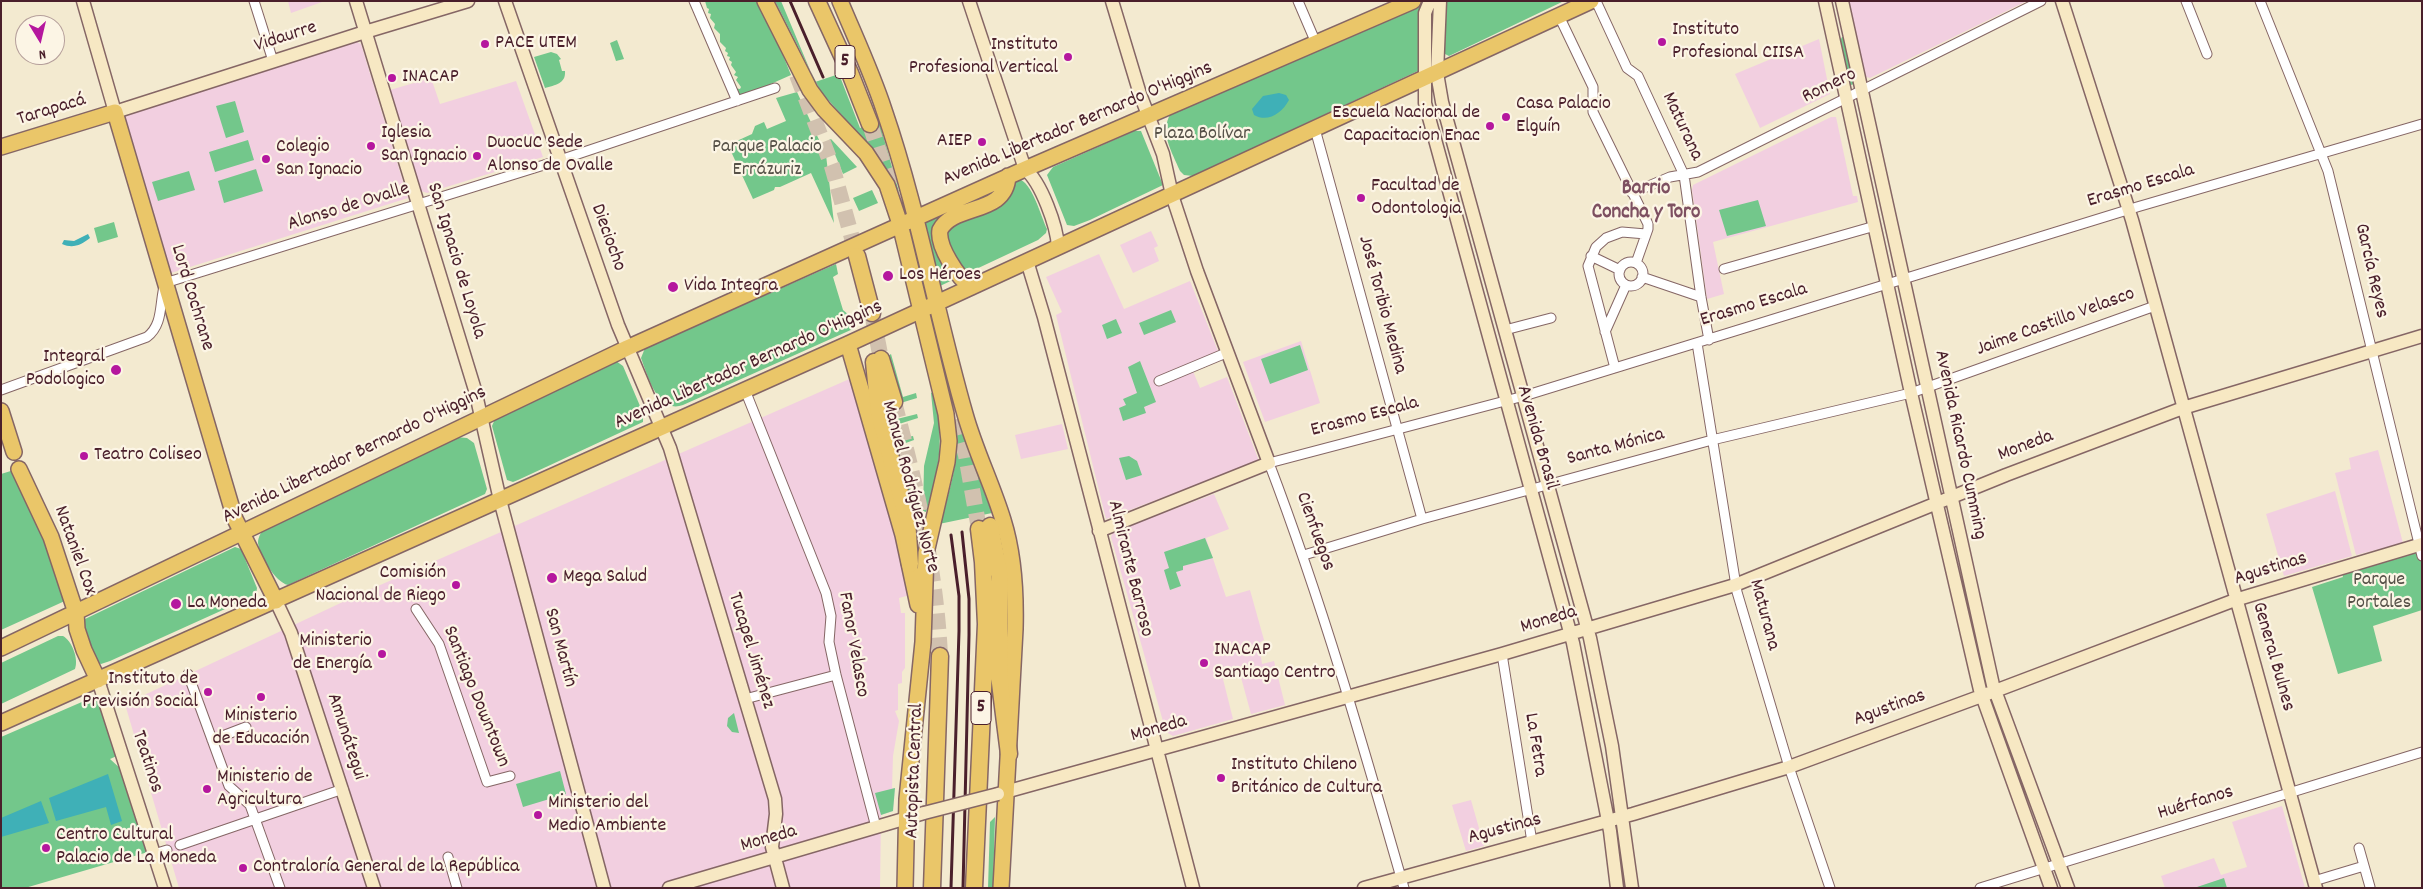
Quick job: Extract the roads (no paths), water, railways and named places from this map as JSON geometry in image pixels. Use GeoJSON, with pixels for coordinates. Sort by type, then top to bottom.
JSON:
{"type":"FeatureCollection","features":[{"type":"Feature","properties":{"kind":"highway","name":"5"},"geometry":{"type":"LineString","coordinates":[[817,1],[847,66],[870,124]]}},
{"type":"Feature","properties":{"kind":"highway"},"geometry":{"type":"LineString","coordinates":[[857,256],[872,313]]}},
{"type":"Feature","properties":{"kind":"highway"},"geometry":{"type":"LineString","coordinates":[[894,402],[877,360],[879,413],[905,505],[910,564]]}},
{"type":"Feature","properties":{"kind":"highway","name":"5"},"geometry":{"type":"LineString","coordinates":[[974,888],[986,624],[983,562],[984,528],[1000,576],[999,675],[1009,754]]}},
{"type":"Feature","properties":{"kind":"highway","name":"Autopista Central"},"geometry":{"type":"LineString","coordinates":[[932,888],[940,656]]}},
{"type":"Feature","properties":{"kind":"main road"},"geometry":{"type":"LineString","coordinates":[[765,1],[810,90],[824,109],[866,153],[882,177],[900,224],[946,414],[948,442],[945,472],[930,525],[926,553],[923,642],[906,818],[905,888]]}},
{"type":"Feature","properties":{"kind":"main road"},"geometry":{"type":"LineString","coordinates":[[840,1],[882,103],[915,218],[966,420],[976,452],[1003,519],[1012,557],[1015,615],[1009,754],[1002,793],[1001,888]]}},
{"type":"Feature","properties":{"kind":"main road","name":"Avenida Libertador Bernardo O'Higgins"},"geometry":{"type":"LineString","coordinates":[[1,648],[627,348],[1008,176],[1413,1]]}},
{"type":"Feature","properties":{"kind":"main road","name":"Avenida Libertador Bernardo O'Higgins"},"geometry":{"type":"LineString","coordinates":[[1,723],[848,344],[1591,1]]}},
{"type":"Feature","properties":{"kind":"main road","name":"Tarapacá"},"geometry":{"type":"LineString","coordinates":[[1,147],[115,112]]}},
{"type":"Feature","properties":{"kind":"main road","name":"Lord Cochrane"},"geometry":{"type":"LineString","coordinates":[[115,112],[235,519],[276,601]]}},
{"type":"Feature","properties":{"kind":"main road"},"geometry":{"type":"LineString","coordinates":[[972,287],[960,277],[954,267],[940,239],[940,230],[945,223],[999,198],[1008,185],[1008,176]]}},
{"type":"Feature","properties":{"kind":"main road","name":"Manuel Rodríguez Norte"},"geometry":{"type":"LineString","coordinates":[[848,344],[910,564],[923,642]]}},
{"type":"Feature","properties":{"kind":"main road"},"geometry":{"type":"LineString","coordinates":[[1,410],[14,452]]}},
{"type":"Feature","properties":{"kind":"main road","name":"Nataniel Cox"},"geometry":{"type":"LineString","coordinates":[[19,469],[51,537],[76,613],[77,629],[84,650]]}},
{"type":"Feature","properties":{"kind":"main road","name":"Teatinos"},"geometry":{"type":"LineString","coordinates":[[84,650],[98,680]]}},
{"type":"Feature","properties":{"kind":"street","name":"Lord Cochrane"},"geometry":{"type":"LineString","coordinates":[[83,1],[115,112]]}},
{"type":"Feature","properties":{"kind":"street"},"geometry":{"type":"LineString","coordinates":[[254,1],[273,62]]}},
{"type":"Feature","properties":{"kind":"street","name":"San Ignacio de Loyola"},"geometry":{"type":"LineString","coordinates":[[356,1],[475,390],[481,418]]}},
{"type":"Feature","properties":{"kind":"street","name":"Vidaurre"},"geometry":{"type":"LineString","coordinates":[[115,112],[468,1]]}},
{"type":"Feature","properties":{"kind":"street","name":"Dieciocho"},"geometry":{"type":"LineString","coordinates":[[505,1],[627,348],[662,427]]}},
{"type":"Feature","properties":{"kind":"street"},"geometry":{"type":"LineString","coordinates":[[694,1],[737,101]]}},
{"type":"Feature","properties":{"kind":"street"},"geometry":{"type":"LineString","coordinates":[[969,1],[1024,169],[1034,178],[1055,226],[1058,247]]}},
{"type":"Feature","properties":{"kind":"street","name":"Cienfuegos"},"geometry":{"type":"LineString","coordinates":[[1112,1],[1148,116],[1168,172],[1172,195],[1226,353],[1304,555],[1349,695],[1403,883]]}},
{"type":"Feature","properties":{"kind":"street"},"geometry":{"type":"LineString","coordinates":[[1298,1],[1316,43]]}},
{"type":"Feature","properties":{"kind":"street","name":"Avenida Brasil"},"geometry":{"type":"LineString","coordinates":[[1430,1],[1426,13],[1431,76],[1444,112],[1588,629],[1612,746],[1632,888]]}},
{"type":"Feature","properties":{"kind":"street","name":"Avenida Brasil"},"geometry":{"type":"LineString","coordinates":[[1440,1],[1431,76],[1424,96],[1429,120],[1571,634],[1608,821],[1617,888]]}},
{"type":"Feature","properties":{"kind":"street","name":"Maturana"},"geometry":{"type":"LineString","coordinates":[[1596,1],[1627,68],[1638,76],[1684,175],[1709,340]]}},
{"type":"Feature","properties":{"kind":"street","name":"Avenida Ricardo Cumming"},"geometry":{"type":"LineString","coordinates":[[1826,1],[1911,393],[1982,696],[2050,888]]}},
{"type":"Feature","properties":{"kind":"street","name":"Avenida Ricardo Cumming"},"geometry":{"type":"LineString","coordinates":[[1842,1],[1995,692],[2068,888]]}},
{"type":"Feature","properties":{"kind":"street","name":"Romero"},"geometry":{"type":"LineString","coordinates":[[1632,193],[1670,177],[1698,172],[2041,1]]}},
{"type":"Feature","properties":{"kind":"street","name":"General Bulnes"},"geometry":{"type":"LineString","coordinates":[[2062,1],[2128,210],[2315,884]]}},
{"type":"Feature","properties":{"kind":"street"},"geometry":{"type":"LineString","coordinates":[[2186,1],[2207,54]]}},
{"type":"Feature","properties":{"kind":"street","name":"García Reyes"},"geometry":{"type":"LineString","coordinates":[[2260,1],[2328,171],[2371,352],[2421,548]]}},
{"type":"Feature","properties":{"kind":"street"},"geometry":{"type":"LineString","coordinates":[[1559,16],[1592,87],[1593,112],[1648,224],[1636,263]]}},
{"type":"Feature","properties":{"kind":"street"},"geometry":{"type":"LineString","coordinates":[[1833,34],[1848,31]]}},
{"type":"Feature","properties":{"kind":"street","name":"Alonso de Ovalle"},"geometry":{"type":"LineString","coordinates":[[165,283],[560,160],[775,88]]}},
{"type":"Feature","properties":{"kind":"street","name":"Erasmo Escala"},"geometry":{"type":"LineString","coordinates":[[1099,531],[1269,463],[1524,396],[2128,210],[2422,124]]}},
{"type":"Feature","properties":{"kind":"street","name":"José Toribio Medina"},"geometry":{"type":"LineString","coordinates":[[1315,129],[1422,519]]}},
{"type":"Feature","properties":{"kind":"street"},"geometry":{"type":"LineString","coordinates":[[1724,269],[1875,226]]}},
{"type":"Feature","properties":{"kind":"street"},"geometry":{"type":"LineString","coordinates":[[1615,368],[1588,266],[1590,256],[1596,247],[1614,234],[1622,232],[1646,234]]}},
{"type":"Feature","properties":{"kind":"street"},"geometry":{"type":"LineString","coordinates":[[1590,256],[1620,270]]}},
{"type":"Feature","properties":{"kind":"street","name":"Almirante Barroso"},"geometry":{"type":"LineString","coordinates":[[1027,261],[1044,316],[1193,888]]}},
{"type":"Feature","properties":{"kind":"street"},"geometry":{"type":"LineString","coordinates":[[1628,262],[1636,263],[1642,271],[1642,278],[1636,285],[1626,285],[1620,280],[1620,270],[1628,262]]}},
{"type":"Feature","properties":{"kind":"street"},"geometry":{"type":"LineString","coordinates":[[1642,278],[1701,297]]}},
{"type":"Feature","properties":{"kind":"street"},"geometry":{"type":"LineString","coordinates":[[1,390],[148,337],[155,330],[159,321],[161,297],[165,283]]}},
{"type":"Feature","properties":{"kind":"street"},"geometry":{"type":"LineString","coordinates":[[1605,332],[1626,285]]}},
{"type":"Feature","properties":{"kind":"street","name":"Jaime Castillo Velasco"},"geometry":{"type":"LineString","coordinates":[[1911,393],[2155,306]]}},
{"type":"Feature","properties":{"kind":"street"},"geometry":{"type":"LineString","coordinates":[[1505,330],[1551,318]]}},
{"type":"Feature","properties":{"kind":"street","name":"Moneda"},"geometry":{"type":"LineString","coordinates":[[669,888],[906,818],[1502,654],[1735,585],[2183,408],[2422,336]]}},
{"type":"Feature","properties":{"kind":"street","name":"Maturana"},"geometry":{"type":"LineString","coordinates":[[1697,343],[1735,585],[1789,767],[1830,888]]}},
{"type":"Feature","properties":{"kind":"street"},"geometry":{"type":"LineString","coordinates":[[1159,381],[1226,353]]}},
{"type":"Feature","properties":{"kind":"street","name":"Fanor Velasco"},"geometry":{"type":"LineString","coordinates":[[744,390],[823,584],[830,610],[828,634],[836,675],[876,828]]}},
{"type":"Feature","properties":{"kind":"street","name":"Santa Mónica"},"geometry":{"type":"LineString","coordinates":[[1304,555],[1422,519],[1712,440],[1911,393]]}},
{"type":"Feature","properties":{"kind":"street","name":"San Martín"},"geometry":{"type":"LineString","coordinates":[[481,418],[500,500],[604,888]]}},
{"type":"Feature","properties":{"kind":"street","name":"Tucapel Jiménez"},"geometry":{"type":"LineString","coordinates":[[662,427],[775,799],[776,814],[772,844],[783,888]]}},
{"type":"Feature","properties":{"kind":"street","name":"Agustinas"},"geometry":{"type":"LineString","coordinates":[[1364,888],[1403,883],[1532,842],[1789,767],[1995,692],[2235,600],[2421,548]]}},
{"type":"Feature","properties":{"kind":"street","name":"Amunátegui"},"geometry":{"type":"LineString","coordinates":[[276,601],[291,633],[374,888]]}},
{"type":"Feature","properties":{"kind":"street","name":"Santiago Downtown"},"geometry":{"type":"LineString","coordinates":[[416,609],[439,644],[487,782],[510,776]]}},
{"type":"Feature","properties":{"kind":"street","name":"La Fetra"},"geometry":{"type":"LineString","coordinates":[[1502,654],[1532,842]]}},
{"type":"Feature","properties":{"kind":"street"},"geometry":{"type":"LineString","coordinates":[[188,674],[229,786],[233,792],[248,801],[280,888]]}},
{"type":"Feature","properties":{"kind":"street"},"geometry":{"type":"LineString","coordinates":[[745,699],[836,675]]}},
{"type":"Feature","properties":{"kind":"street","name":"Teatinos"},"geometry":{"type":"LineString","coordinates":[[98,680],[165,888]]}},
{"type":"Feature","properties":{"kind":"street"},"geometry":{"type":"LineString","coordinates":[[212,740],[246,727]]}},
{"type":"Feature","properties":{"kind":"street","name":"Huérfanos"},"geometry":{"type":"LineString","coordinates":[[1980,888],[2422,752]]}},
{"type":"Feature","properties":{"kind":"street"},"geometry":{"type":"LineString","coordinates":[[180,845],[342,789]]}},
{"type":"Feature","properties":{"kind":"street"},"geometry":{"type":"LineString","coordinates":[[2359,848],[2370,887]]}},
{"type":"Feature","properties":{"kind":"street"},"geometry":{"type":"LineString","coordinates":[[154,854],[167,850]]}},
{"type":"Feature","properties":{"kind":"street"},"geometry":{"type":"LineString","coordinates":[[448,856],[457,888]]}},
{"type":"Feature","properties":{"kind":"street"},"geometry":{"type":"LineString","coordinates":[[2315,884],[2364,866]]}},
{"type":"Feature","properties":{"kind":"water"},"geometry":{"type":"Polygon","coordinates":[[[1279,93],[1286,95],[1289,100],[1279,113],[1264,118],[1254,115],[1252,109],[1263,96],[1279,93]]]}},
{"type":"Feature","properties":{"kind":"water"},"geometry":{"type":"Polygon","coordinates":[[[88,234],[90,238],[80,244],[70,246],[62,244],[64,240],[74,241],[88,234]]]}},
{"type":"Feature","properties":{"kind":"water"},"geometry":{"type":"Polygon","coordinates":[[[108,774],[122,821],[111,825],[106,807],[56,821],[49,798],[108,774]]]}},
{"type":"Feature","properties":{"kind":"water"},"geometry":{"type":"Polygon","coordinates":[[[41,801],[49,823],[1,837],[1,818],[41,801]]]}},
{"type":"Feature","properties":{"kind":"tunnel"},"geometry":{"type":"LineString","coordinates":[[797,75],[832,166],[857,256]]}},
{"type":"Feature","properties":{"kind":"tunnel"},"geometry":{"type":"LineString","coordinates":[[870,124],[890,186]]}},
{"type":"Feature","properties":{"kind":"tunnel"},"geometry":{"type":"LineString","coordinates":[[872,313],[881,359]]}},
{"type":"Feature","properties":{"kind":"tunnel"},"geometry":{"type":"LineString","coordinates":[[943,373],[966,455],[979,529]]}},
{"type":"Feature","properties":{"kind":"tunnel"},"geometry":{"type":"LineString","coordinates":[[894,402],[924,528],[934,591],[940,656]]}},
{"type":"Feature","properties":{"kind":"railway"},"geometry":{"type":"LineString","coordinates":[[790,1],[823,77]]}},
{"type":"Feature","properties":{"kind":"railway"},"geometry":{"type":"LineString","coordinates":[[962,532],[969,599],[963,888]]}},
{"type":"Feature","properties":{"kind":"railway"},"geometry":{"type":"LineString","coordinates":[[951,535],[959,596],[951,888]]}},
{"type":"Feature","properties":{"kind":"place","name":"Instituto Profesional CIISA"},"geometry":{"type":"Point","coordinates":[1662,42]}},
{"type":"Feature","properties":{"kind":"place","name":"PACE UTEM"},"geometry":{"type":"Point","coordinates":[485,44]}},
{"type":"Feature","properties":{"kind":"place","name":"Instituto Profesional Vertical"},"geometry":{"type":"Point","coordinates":[1068,57]}},
{"type":"Feature","properties":{"kind":"place","name":"INACAP"},"geometry":{"type":"Point","coordinates":[392,78]}},
{"type":"Feature","properties":{"kind":"place","name":"Casa Palacio Elguín"},"geometry":{"type":"Point","coordinates":[1506,117]}},
{"type":"Feature","properties":{"kind":"place","name":"Escuela Nacional de Capacitacion Enac"},"geometry":{"type":"Point","coordinates":[1490,126]}},
{"type":"Feature","properties":{"kind":"place","name":"AIEP"},"geometry":{"type":"Point","coordinates":[982,142]}},
{"type":"Feature","properties":{"kind":"place","name":"Iglesia San Ignacio"},"geometry":{"type":"Point","coordinates":[371,146]}},
{"type":"Feature","properties":{"kind":"place","name":"DuocUC Sede Alonso de Ovalle"},"geometry":{"type":"Point","coordinates":[477,156]}},
{"type":"Feature","properties":{"kind":"place","name":"Colegio San Ignacio"},"geometry":{"type":"Point","coordinates":[266,159]}},
{"type":"Feature","properties":{"kind":"place","name":"Facultad de Odontologia"},"geometry":{"type":"Point","coordinates":[1361,198]}},
{"type":"Feature","properties":{"kind":"place","name":"Los Héroes"},"geometry":{"type":"Point","coordinates":[888,276]}},
{"type":"Feature","properties":{"kind":"place","name":"Vida Integra"},"geometry":{"type":"Point","coordinates":[673,287]}},
{"type":"Feature","properties":{"kind":"place","name":"Integral Podologico"},"geometry":{"type":"Point","coordinates":[116,370]}},
{"type":"Feature","properties":{"kind":"place","name":"Teatro Coliseo"},"geometry":{"type":"Point","coordinates":[84,456]}},
{"type":"Feature","properties":{"kind":"place","name":"Mega Salud"},"geometry":{"type":"Point","coordinates":[552,578]}},
{"type":"Feature","properties":{"kind":"place","name":"Comisión Nacional de Riego"},"geometry":{"type":"Point","coordinates":[456,585]}},
{"type":"Feature","properties":{"kind":"place","name":"La Moneda"},"geometry":{"type":"Point","coordinates":[176,604]}},
{"type":"Feature","properties":{"kind":"place","name":"Ministerio de Energía"},"geometry":{"type":"Point","coordinates":[382,654]}},
{"type":"Feature","properties":{"kind":"place","name":"INACAP Santiago Centro"},"geometry":{"type":"Point","coordinates":[1204,663]}},
{"type":"Feature","properties":{"kind":"place","name":"Instituto de Previsión Social"},"geometry":{"type":"Point","coordinates":[208,692]}},
{"type":"Feature","properties":{"kind":"place","name":"Ministerio de Educación"},"geometry":{"type":"Point","coordinates":[261,697]}},
{"type":"Feature","properties":{"kind":"place","name":"Instituto Chileno Británico de Cultura"},"geometry":{"type":"Point","coordinates":[1221,778]}},
{"type":"Feature","properties":{"kind":"place","name":"Ministerio de Agricultura"},"geometry":{"type":"Point","coordinates":[207,789]}},
{"type":"Feature","properties":{"kind":"place","name":"Ministerio del Medio Ambiente"},"geometry":{"type":"Point","coordinates":[538,815]}},
{"type":"Feature","properties":{"kind":"place","name":"Centro Cultural Palacio de La Moneda"},"geometry":{"type":"Point","coordinates":[46,848]}},
{"type":"Feature","properties":{"kind":"place","name":"Contraloría General de la República"},"geometry":{"type":"Point","coordinates":[243,868]}},
{"type":"Feature","properties":{"kind":"district","name":"Barrio Concha y Toro"},"geometry":{"type":"Point","coordinates":[1646,202]}},
{"type":"Feature","properties":{"kind":"park label","name":"Plaza Bolívar"},"geometry":{"type":"Point","coordinates":[1202,135]}},
{"type":"Feature","properties":{"kind":"park label","name":"Parque Palacio Errázuriz"},"geometry":{"type":"Point","coordinates":[767,160]}},
{"type":"Feature","properties":{"kind":"park label","name":"Parque Portales"},"geometry":{"type":"Point","coordinates":[2379,592]}}]}
